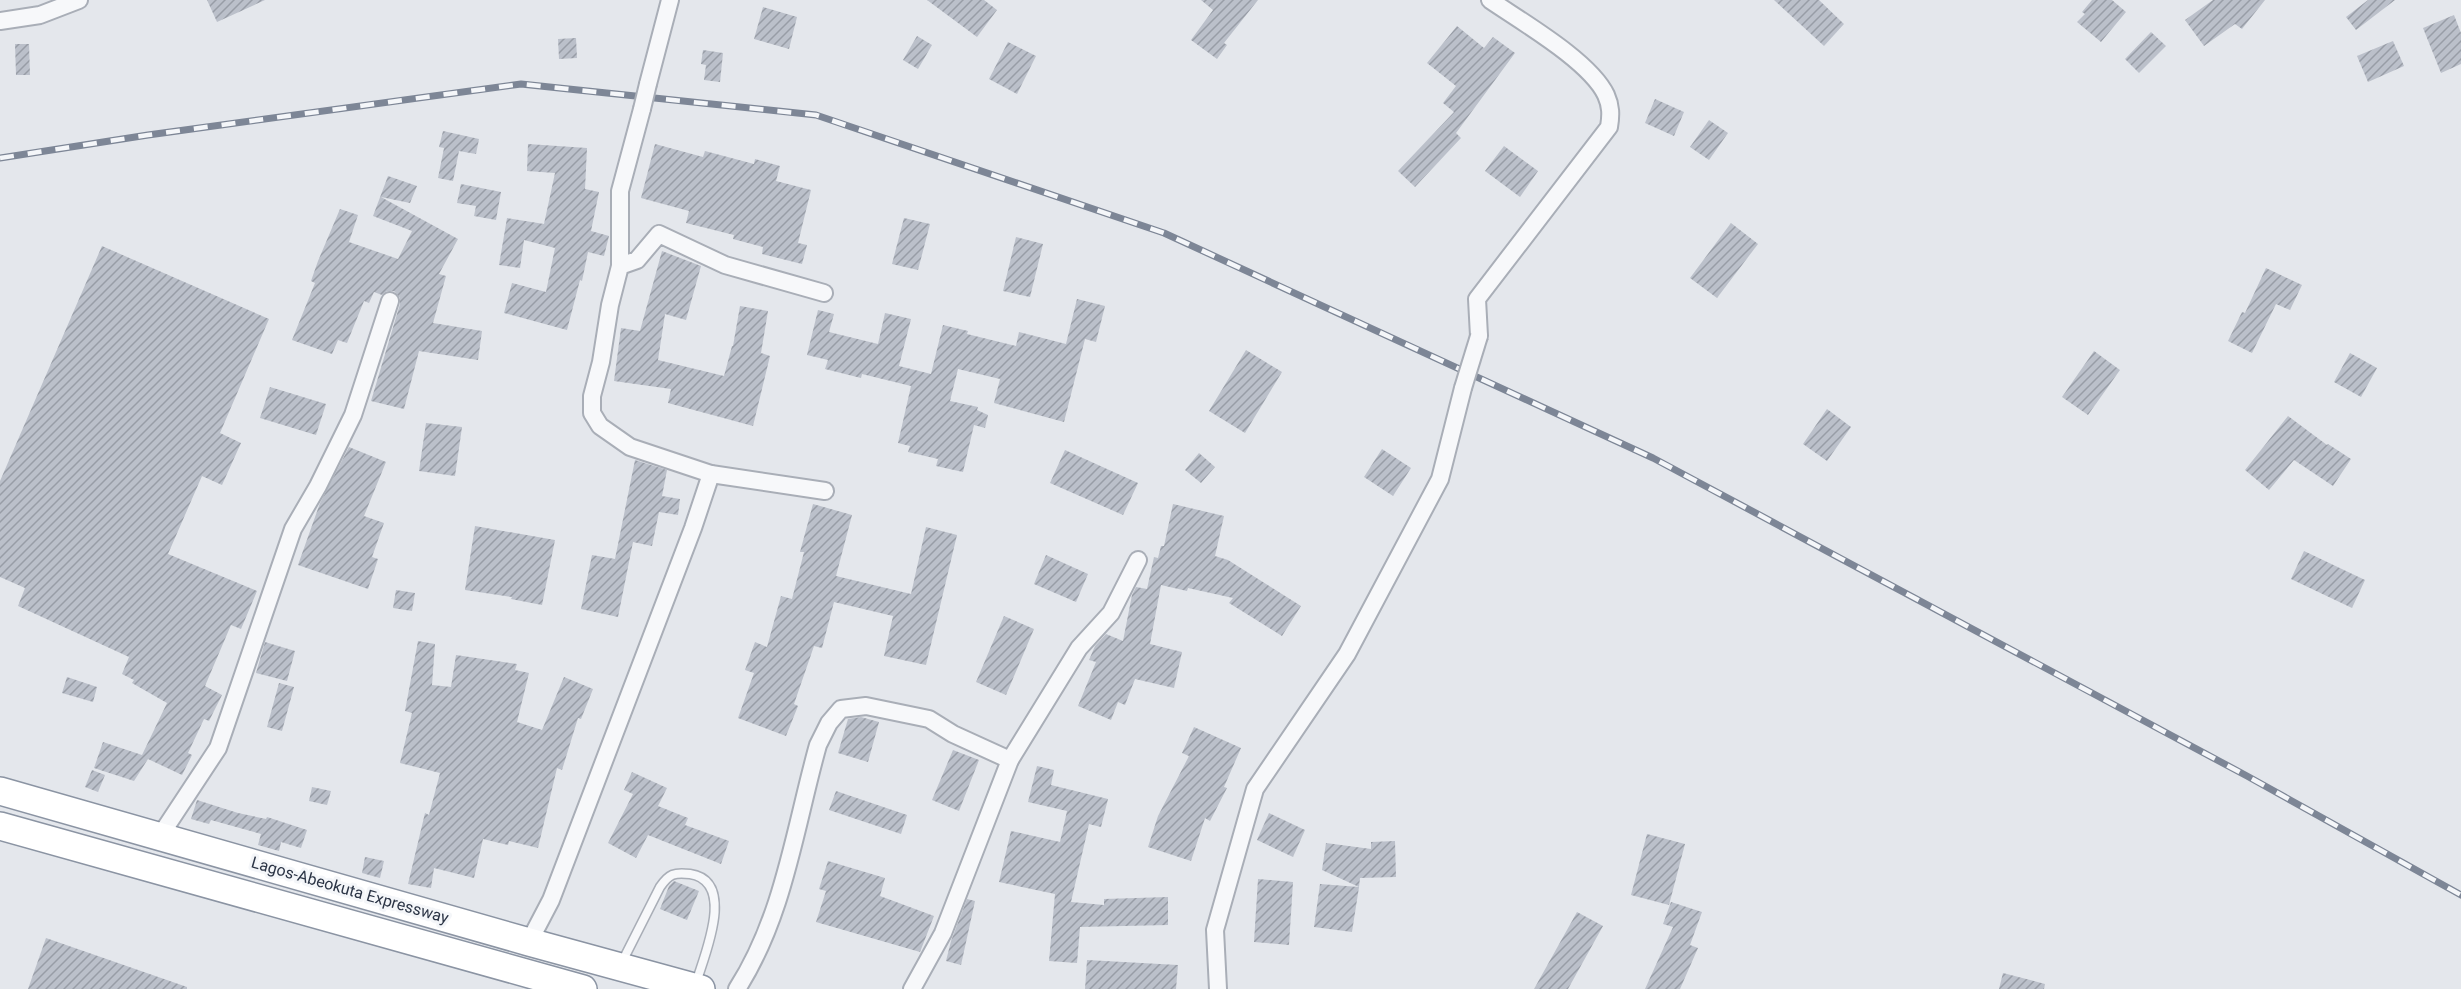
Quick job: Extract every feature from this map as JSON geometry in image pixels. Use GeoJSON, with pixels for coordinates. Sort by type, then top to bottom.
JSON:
{"type":"FeatureCollection","features":[{"type":"Feature","properties":{"kind":"highway","name":"Lagos-Abeokuta Expressway"},"geometry":{"type":"LineString","coordinates":[[0,791],[698,988]]}},
{"type":"Feature","properties":{"kind":"highway","name":"Lagos-Abeokuta Expressway"},"geometry":{"type":"LineString","coordinates":[[0,826],[583,989]]}},
{"type":"Feature","properties":{"kind":"street"},"geometry":{"type":"LineString","coordinates":[[0,21],[40,15],[79,0]]}},
{"type":"Feature","properties":{"kind":"street"},"geometry":{"type":"LineString","coordinates":[[670,0],[621,191],[620,266],[592,396],[592,413],[600,426],[630,447],[711,474],[825,491]]}},
{"type":"Feature","properties":{"kind":"street"},"geometry":{"type":"LineString","coordinates":[[1218,989],[1215,930],[1256,789],[1347,654],[1440,479],[1479,336],[1477,299],[1609,127],[1612,112],[1606,94],[1583,66],[1490,0]]}},
{"type":"Feature","properties":{"kind":"street"},"geometry":{"type":"LineString","coordinates":[[620,266],[637,260],[659,234],[725,265],[824,293]]}},
{"type":"Feature","properties":{"kind":"street"},"geometry":{"type":"LineString","coordinates":[[160,836],[218,748],[293,529],[318,486],[353,415],[390,301]]}},
{"type":"Feature","properties":{"kind":"street"},"geometry":{"type":"LineString","coordinates":[[529,942],[551,900],[693,528],[711,474]]}},
{"type":"Feature","properties":{"kind":"street"},"geometry":{"type":"LineString","coordinates":[[912,989],[943,933],[1010,760],[1078,648],[1111,613],[1138,560]]}},
{"type":"Feature","properties":{"kind":"street"},"geometry":{"type":"LineString","coordinates":[[737,989],[754,962],[778,902],[818,745],[829,723],[841,708],[866,706],[929,719],[953,734],[1010,760]]}},
{"type":"Feature","properties":{"kind":"lane"},"geometry":{"type":"LineString","coordinates":[[620,967],[660,887],[668,876],[677,872],[695,875],[706,881],[714,891],[716,908],[698,988]]}},
{"type":"Feature","properties":{"kind":"building"},"geometry":{"type":"Polygon","coordinates":[[[207,0],[265,0],[217,22],[207,0]]]}},
{"type":"Feature","properties":{"kind":"building"},"geometry":{"type":"Polygon","coordinates":[[[927,0],[984,0],[997,10],[977,37],[927,0]]]}},
{"type":"Feature","properties":{"kind":"building"},"geometry":{"type":"Polygon","coordinates":[[[1201,0],[1258,0],[1224,43],[1227,45],[1217,59],[1191,40],[1213,10],[1201,0]]]}},
{"type":"Feature","properties":{"kind":"building"},"geometry":{"type":"Polygon","coordinates":[[[1774,0],[1819,0],[1844,24],[1824,46],[1774,0]]]}},
{"type":"Feature","properties":{"kind":"building"},"geometry":{"type":"Polygon","coordinates":[[[2092,0],[2112,0],[2126,12],[2101,42],[2077,22],[2085,14],[2082,12],[2092,0]]]}},
{"type":"Feature","properties":{"kind":"building"},"geometry":{"type":"Polygon","coordinates":[[[2213,0],[2265,0],[2242,29],[2235,24],[2204,46],[2185,20],[2213,0]]]}},
{"type":"Feature","properties":{"kind":"building"},"geometry":{"type":"Polygon","coordinates":[[[2368,0],[2395,0],[2356,30],[2346,17],[2368,0]]]}},
{"type":"Feature","properties":{"kind":"building"},"geometry":{"type":"Polygon","coordinates":[[[763,7],[797,17],[789,49],[754,39],[763,7]]]}},
{"type":"Feature","properties":{"kind":"building"},"geometry":{"type":"Polygon","coordinates":[[[2454,15],[2461,33],[2461,64],[2441,73],[2423,28],[2454,15]]]}},
{"type":"Feature","properties":{"kind":"building"},"geometry":{"type":"Polygon","coordinates":[[[1457,26],[1484,48],[1493,37],[1515,53],[1456,133],[1461,138],[1415,187],[1398,171],[1454,112],[1443,103],[1456,86],[1427,63],[1457,26]]]}},
{"type":"Feature","properties":{"kind":"building"},"geometry":{"type":"Polygon","coordinates":[[[2151,32],[2166,46],[2139,73],[2125,59],[2151,32]]]}},
{"type":"Feature","properties":{"kind":"building"},"geometry":{"type":"Polygon","coordinates":[[[917,36],[932,45],[918,69],[903,60],[917,36]]]}},
{"type":"Feature","properties":{"kind":"building"},"geometry":{"type":"Polygon","coordinates":[[[576,38],[577,58],[559,59],[558,39],[576,38]]]}},
{"type":"Feature","properties":{"kind":"building"},"geometry":{"type":"Polygon","coordinates":[[[2393,41],[2404,66],[2368,82],[2357,56],[2393,41]]]}},
{"type":"Feature","properties":{"kind":"building"},"geometry":{"type":"Polygon","coordinates":[[[1008,42],[1036,56],[1017,94],[989,79],[1008,42]]]}},
{"type":"Feature","properties":{"kind":"building"},"geometry":{"type":"Polygon","coordinates":[[[15,44],[29,44],[30,75],[16,75],[15,44]]]}},
{"type":"Feature","properties":{"kind":"building"},"geometry":{"type":"Polygon","coordinates":[[[703,50],[723,53],[720,82],[704,80],[706,65],[701,64],[703,50]]]}},
{"type":"Feature","properties":{"kind":"building"},"geometry":{"type":"Polygon","coordinates":[[[1655,99],[1684,112],[1674,136],[1645,123],[1655,99]]]}},
{"type":"Feature","properties":{"kind":"building"},"geometry":{"type":"Polygon","coordinates":[[[1709,120],[1728,133],[1709,160],[1690,147],[1709,120]]]}},
{"type":"Feature","properties":{"kind":"building"},"geometry":{"type":"Polygon","coordinates":[[[443,131],[479,139],[476,154],[459,151],[453,181],[438,178],[444,148],[439,147],[443,131]]]}},
{"type":"Feature","properties":{"kind":"building"},"geometry":{"type":"Polygon","coordinates":[[[528,144],[587,148],[585,189],[599,192],[591,231],[609,236],[604,256],[588,252],[567,330],[504,313],[512,283],[546,292],[555,248],[524,240],[520,268],[499,265],[507,218],[544,224],[555,173],[527,171],[528,144]]]}},
{"type":"Feature","properties":{"kind":"building"},"geometry":{"type":"Polygon","coordinates":[[[655,144],[703,157],[705,151],[754,164],[755,159],[780,166],[776,181],[811,190],[798,243],[807,245],[802,264],[762,254],[763,247],[733,239],[734,235],[686,223],[689,211],[641,198],[655,144]]]}},
{"type":"Feature","properties":{"kind":"building"},"geometry":{"type":"Polygon","coordinates":[[[1504,146],[1538,171],[1520,197],[1485,171],[1504,146]]]}},
{"type":"Feature","properties":{"kind":"building"},"geometry":{"type":"Polygon","coordinates":[[[388,176],[417,186],[410,203],[381,197],[458,239],[439,274],[446,276],[433,323],[482,331],[478,360],[419,351],[404,409],[371,401],[400,304],[400,298],[394,291],[387,291],[382,295],[374,292],[369,303],[364,301],[347,343],[338,340],[332,354],[292,340],[315,283],[311,281],[318,261],[340,209],[358,215],[349,242],[398,259],[412,231],[373,216],[388,176]]]}},
{"type":"Feature","properties":{"kind":"building"},"geometry":{"type":"Polygon","coordinates":[[[461,184],[501,192],[496,220],[474,216],[476,206],[457,203],[461,184]]]}},
{"type":"Feature","properties":{"kind":"building"},"geometry":{"type":"Polygon","coordinates":[[[904,218],[930,224],[918,270],[892,264],[904,218]]]}},
{"type":"Feature","properties":{"kind":"building"},"geometry":{"type":"Polygon","coordinates":[[[1731,223],[1758,244],[1717,298],[1690,278],[1731,223]]]}},
{"type":"Feature","properties":{"kind":"building"},"geometry":{"type":"Polygon","coordinates":[[[1016,237],[1043,244],[1030,297],[1003,291],[1016,237]]]}},
{"type":"Feature","properties":{"kind":"building"},"geometry":{"type":"Polygon","coordinates":[[[102,246],[269,319],[220,433],[241,443],[222,485],[202,476],[168,554],[257,591],[241,629],[231,625],[205,686],[222,695],[209,721],[204,719],[188,753],[192,755],[182,775],[148,759],[134,781],[94,768],[103,742],[142,755],[167,703],[132,683],[134,680],[122,674],[129,657],[18,606],[25,588],[0,577],[0,481],[102,246]]]}},
{"type":"Feature","properties":{"kind":"building"},"geometry":{"type":"Polygon","coordinates":[[[662,251],[701,266],[686,320],[665,314],[658,360],[724,376],[733,346],[740,306],[768,311],[761,353],[770,356],[753,426],[668,403],[671,389],[614,381],[621,328],[640,331],[662,251]]]}},
{"type":"Feature","properties":{"kind":"building"},"geometry":{"type":"Polygon","coordinates":[[[2266,268],[2302,285],[2290,310],[2276,304],[2252,353],[2228,341],[2242,312],[2245,313],[2266,268]]]}},
{"type":"Feature","properties":{"kind":"building"},"geometry":{"type":"Polygon","coordinates":[[[1077,299],[1105,306],[1096,342],[1085,339],[1064,422],[994,403],[1000,379],[958,369],[950,401],[978,407],[977,410],[988,415],[985,428],[974,425],[963,472],[936,466],[938,459],[908,452],[910,446],[898,443],[911,386],[862,374],[861,378],[825,369],[828,360],[807,355],[818,310],[834,314],[829,332],[878,344],[885,313],[911,319],[899,366],[931,374],[943,325],[968,331],[967,334],[1016,346],[1019,332],[1066,344],[1077,299]]]}},
{"type":"Feature","properties":{"kind":"building"},"geometry":{"type":"Polygon","coordinates":[[[1246,350],[1282,372],[1245,433],[1209,411],[1246,350]]]}},
{"type":"Feature","properties":{"kind":"building"},"geometry":{"type":"Polygon","coordinates":[[[2094,351],[2120,370],[2088,415],[2062,397],[2094,351]]]}},
{"type":"Feature","properties":{"kind":"building"},"geometry":{"type":"Polygon","coordinates":[[[2350,353],[2377,368],[2361,397],[2334,382],[2350,353]]]}},
{"type":"Feature","properties":{"kind":"building"},"geometry":{"type":"Polygon","coordinates":[[[270,387],[326,404],[316,435],[260,418],[270,387]]]}},
{"type":"Feature","properties":{"kind":"building"},"geometry":{"type":"Polygon","coordinates":[[[1827,409],[1851,427],[1827,461],[1803,444],[1827,409]]]}},
{"type":"Feature","properties":{"kind":"building"},"geometry":{"type":"Polygon","coordinates":[[[2288,416],[2327,445],[2351,459],[2333,486],[2294,460],[2269,490],[2245,470],[2288,416]]]}},
{"type":"Feature","properties":{"kind":"building"},"geometry":{"type":"Polygon","coordinates":[[[426,423],[462,427],[455,476],[419,471],[426,423]]]}},
{"type":"Feature","properties":{"kind":"building"},"geometry":{"type":"Polygon","coordinates":[[[349,447],[386,462],[364,516],[384,523],[372,557],[378,559],[368,589],[298,565],[320,503],[349,447]]]}},
{"type":"Feature","properties":{"kind":"building"},"geometry":{"type":"Polygon","coordinates":[[[1382,449],[1411,468],[1393,496],[1364,477],[1382,449]]]}},
{"type":"Feature","properties":{"kind":"building"},"geometry":{"type":"Polygon","coordinates":[[[1065,450],[1138,483],[1123,515],[1050,483],[1065,450]]]}},
{"type":"Feature","properties":{"kind":"building"},"geometry":{"type":"Polygon","coordinates":[[[1199,453],[1215,467],[1201,483],[1185,470],[1199,453]]]}},
{"type":"Feature","properties":{"kind":"building"},"geometry":{"type":"Polygon","coordinates":[[[635,460],[667,470],[662,496],[680,499],[678,515],[659,512],[652,546],[633,542],[618,617],[581,609],[592,555],[615,559],[635,460]]]}},
{"type":"Feature","properties":{"kind":"building"},"geometry":{"type":"Polygon","coordinates":[[[813,504],[852,515],[836,576],[911,594],[926,527],[957,535],[926,665],[884,656],[893,616],[834,602],[822,648],[814,646],[794,704],[798,706],[786,736],[738,718],[754,673],[745,670],[755,642],[767,647],[781,596],[792,599],[804,552],[800,552],[813,504]]]}},
{"type":"Feature","properties":{"kind":"building"},"geometry":{"type":"Polygon","coordinates":[[[1173,504],[1224,516],[1215,556],[1228,560],[1301,606],[1282,636],[1229,603],[1233,598],[1188,588],[1187,591],[1161,585],[1150,644],[1182,652],[1174,688],[1135,679],[1125,705],[1118,702],[1111,720],[1078,706],[1096,662],[1089,660],[1095,646],[1106,634],[1123,641],[1132,595],[1136,587],[1147,589],[1154,557],[1158,558],[1161,546],[1164,546],[1173,504]]]}},
{"type":"Feature","properties":{"kind":"building"},"geometry":{"type":"Polygon","coordinates":[[[475,526],[555,540],[542,605],[511,599],[512,597],[465,590],[475,526]]]}},
{"type":"Feature","properties":{"kind":"building"},"geometry":{"type":"Polygon","coordinates":[[[2304,551],[2365,580],[2352,608],[2291,579],[2304,551]]]}},
{"type":"Feature","properties":{"kind":"building"},"geometry":{"type":"Polygon","coordinates":[[[1046,555],[1088,574],[1076,602],[1034,584],[1046,555]]]}},
{"type":"Feature","properties":{"kind":"building"},"geometry":{"type":"Polygon","coordinates":[[[396,590],[415,593],[412,611],[393,608],[396,590]]]}},
{"type":"Feature","properties":{"kind":"building"},"geometry":{"type":"Polygon","coordinates":[[[1004,616],[1034,629],[1006,695],[976,682],[1004,616]]]}},
{"type":"Feature","properties":{"kind":"building"},"geometry":{"type":"Polygon","coordinates":[[[418,641],[435,644],[432,685],[451,687],[456,655],[517,664],[515,670],[529,673],[517,722],[542,730],[564,677],[593,689],[581,719],[578,718],[562,770],[557,768],[538,848],[509,841],[508,845],[483,839],[474,878],[434,868],[431,888],[408,884],[425,813],[429,815],[440,773],[400,763],[412,713],[405,711],[418,641]]]}},
{"type":"Feature","properties":{"kind":"building"},"geometry":{"type":"Polygon","coordinates":[[[265,642],[295,651],[287,681],[256,673],[265,642]]]}},
{"type":"Feature","properties":{"kind":"building"},"geometry":{"type":"Polygon","coordinates":[[[67,677],[97,687],[93,702],[62,693],[67,677]]]}},
{"type":"Feature","properties":{"kind":"building"},"geometry":{"type":"Polygon","coordinates":[[[279,683],[294,687],[282,731],[267,727],[279,683]]]}},
{"type":"Feature","properties":{"kind":"building"},"geometry":{"type":"Polygon","coordinates":[[[861,717],[879,722],[868,762],[838,753],[848,719],[861,717]]]}},
{"type":"Feature","properties":{"kind":"building"},"geometry":{"type":"Polygon","coordinates":[[[1194,727],[1241,748],[1224,787],[1227,788],[1210,821],[1205,818],[1191,861],[1148,847],[1158,816],[1189,756],[1182,753],[1194,727]]]}},
{"type":"Feature","properties":{"kind":"building"},"geometry":{"type":"Polygon","coordinates":[[[953,750],[979,760],[959,811],[932,800],[953,750]]]}},
{"type":"Feature","properties":{"kind":"building"},"geometry":{"type":"Polygon","coordinates":[[[1037,766],[1054,770],[1051,785],[1108,799],[1101,827],[1089,824],[1071,902],[1104,905],[1104,899],[1168,897],[1168,925],[1080,927],[1077,963],[1049,961],[1055,894],[999,882],[1011,831],[1060,842],[1067,811],[1028,802],[1037,766]]]}},
{"type":"Feature","properties":{"kind":"building"},"geometry":{"type":"Polygon","coordinates":[[[92,770],[105,775],[98,792],[85,787],[92,770]]]}},
{"type":"Feature","properties":{"kind":"building"},"geometry":{"type":"Polygon","coordinates":[[[632,772],[667,788],[658,806],[688,818],[685,825],[729,841],[721,864],[648,835],[636,858],[608,843],[633,794],[624,790],[632,772]]]}},
{"type":"Feature","properties":{"kind":"building"},"geometry":{"type":"Polygon","coordinates":[[[312,787],[331,791],[327,805],[309,801],[312,787]]]}},
{"type":"Feature","properties":{"kind":"building"},"geometry":{"type":"Polygon","coordinates":[[[836,791],[907,815],[901,834],[829,810],[836,791]]]}},
{"type":"Feature","properties":{"kind":"building"},"geometry":{"type":"Polygon","coordinates":[[[197,800],[238,813],[266,819],[267,817],[307,830],[301,848],[281,842],[279,851],[258,845],[261,834],[211,820],[209,824],[191,819],[197,800]]]}},
{"type":"Feature","properties":{"kind":"building"},"geometry":{"type":"Polygon","coordinates":[[[1269,813],[1305,830],[1293,857],[1257,840],[1269,813]]]}},
{"type":"Feature","properties":{"kind":"building"},"geometry":{"type":"Polygon","coordinates":[[[1647,834],[1685,844],[1669,905],[1631,895],[1647,834]]]}},
{"type":"Feature","properties":{"kind":"building"},"geometry":{"type":"Polygon","coordinates":[[[1395,841],[1396,877],[1360,878],[1359,887],[1322,870],[1326,843],[1371,849],[1371,842],[1395,841]]]}},
{"type":"Feature","properties":{"kind":"building"},"geometry":{"type":"Polygon","coordinates":[[[365,857],[384,861],[380,878],[362,873],[365,857]]]}},
{"type":"Feature","properties":{"kind":"building"},"geometry":{"type":"Polygon","coordinates":[[[828,861],[885,878],[880,896],[934,916],[920,952],[816,922],[826,891],[819,889],[828,861]]]}},
{"type":"Feature","properties":{"kind":"building"},"geometry":{"type":"Polygon","coordinates":[[[1258,879],[1293,882],[1289,945],[1254,942],[1258,879]]]}},
{"type":"Feature","properties":{"kind":"building"},"geometry":{"type":"Polygon","coordinates":[[[674,881],[699,891],[687,920],[660,909],[669,886],[674,881]]]}},
{"type":"Feature","properties":{"kind":"building"},"geometry":{"type":"Polygon","coordinates":[[[1320,884],[1359,887],[1352,932],[1314,927],[1320,884]]]}},
{"type":"Feature","properties":{"kind":"building"},"geometry":{"type":"Polygon","coordinates":[[[967,899],[975,901],[961,965],[946,961],[967,899]]]}},
{"type":"Feature","properties":{"kind":"building"},"geometry":{"type":"Polygon","coordinates":[[[1671,902],[1702,912],[1690,945],[1698,948],[1680,989],[1645,989],[1673,927],[1663,924],[1671,902]]]}},
{"type":"Feature","properties":{"kind":"building"},"geometry":{"type":"Polygon","coordinates":[[[1577,912],[1603,926],[1568,989],[1534,989],[1577,912]]]}},
{"type":"Feature","properties":{"kind":"building"},"geometry":{"type":"Polygon","coordinates":[[[46,938],[187,987],[187,989],[28,989],[46,938]]]}},
{"type":"Feature","properties":{"kind":"building"},"geometry":{"type":"Polygon","coordinates":[[[1087,960],[1178,965],[1176,989],[1085,989],[1087,960]]]}},
{"type":"Feature","properties":{"kind":"building"},"geometry":{"type":"Polygon","coordinates":[[[2003,973],[2045,984],[2044,989],[1999,989],[2003,973]]]}},
{"type":"Feature","properties":{"kind":"railway"},"geometry":{"type":"LineString","coordinates":[[0,158],[148,135],[521,84],[816,115],[1164,233],[1653,458],[2247,776],[2461,895]]}}]}
